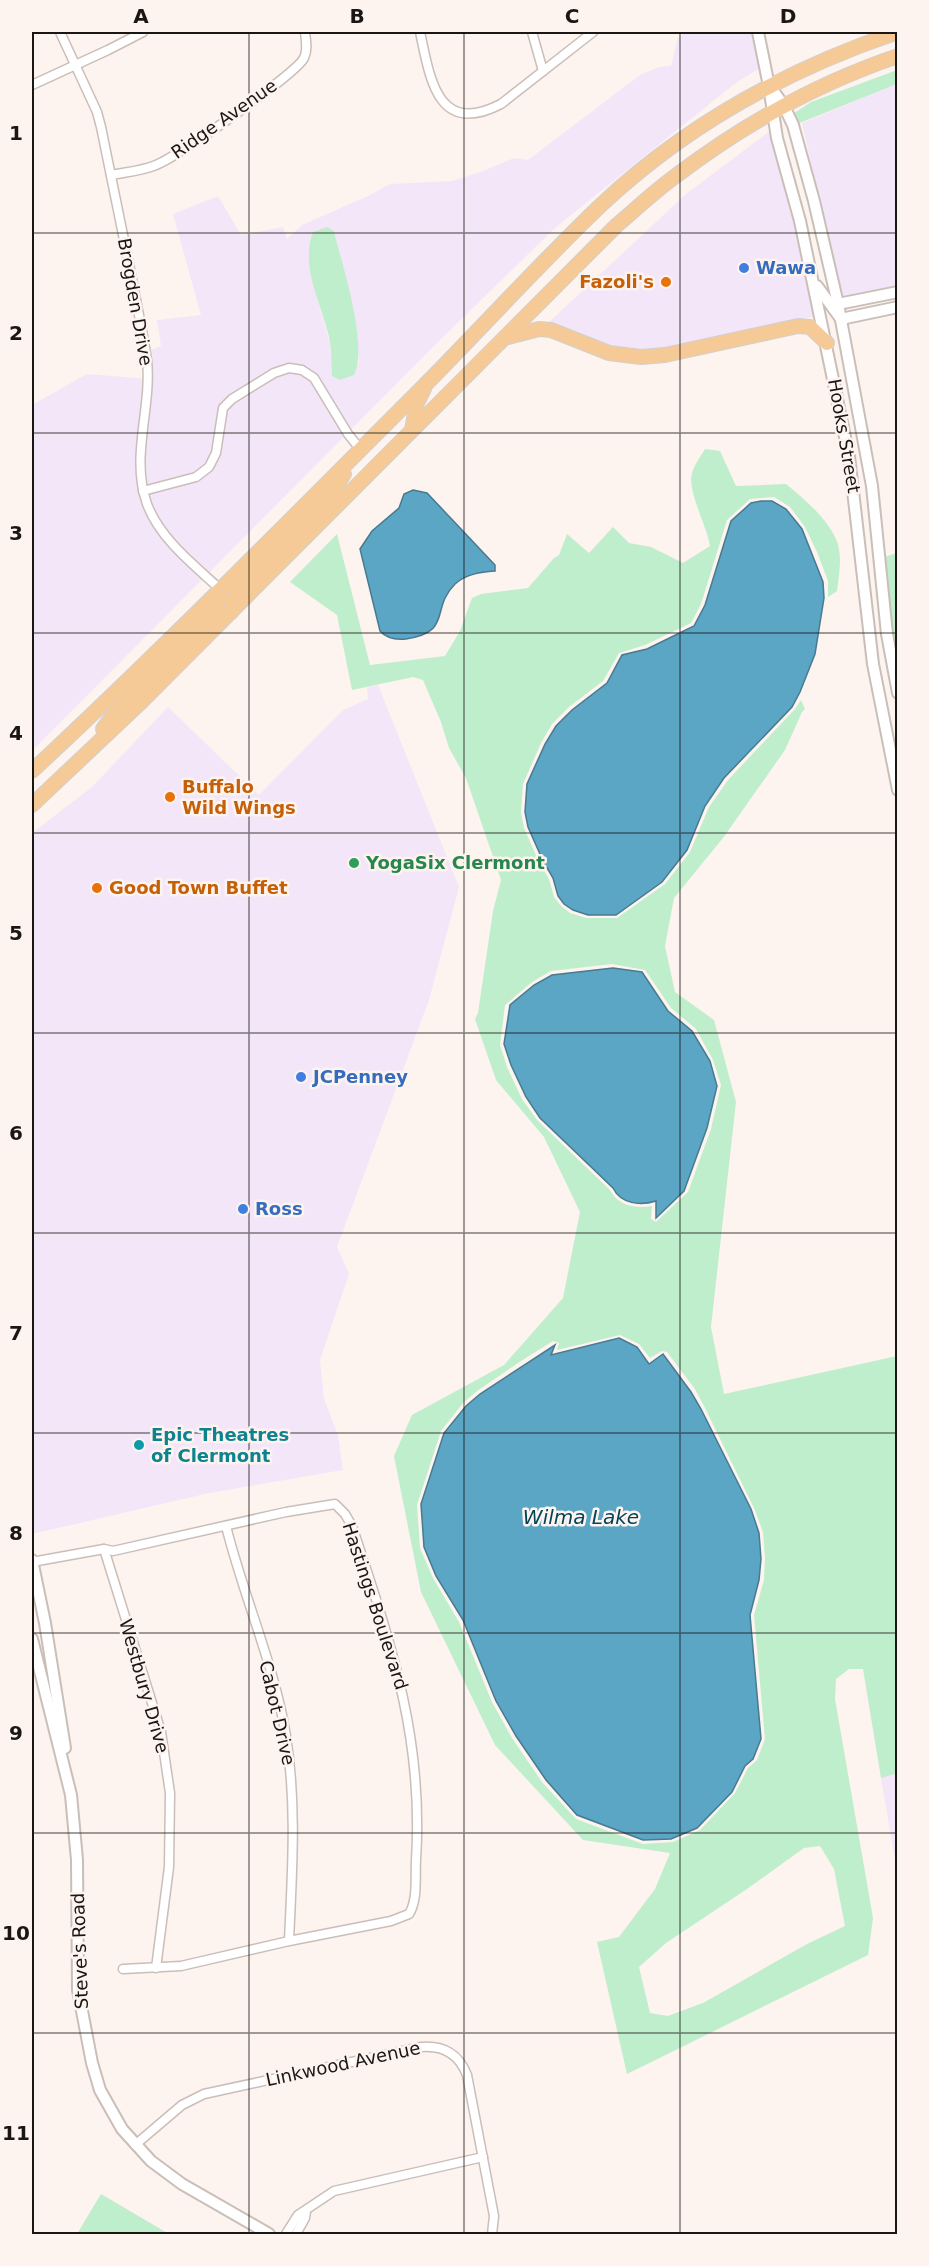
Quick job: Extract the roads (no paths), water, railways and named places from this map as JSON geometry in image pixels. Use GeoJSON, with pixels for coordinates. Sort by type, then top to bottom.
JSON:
{"type":"FeatureCollection","features":[{"type":"Feature","properties":{"kind":"highway"},"geometry":{"type":"LineString","coordinates":[[32,771],[221,590],[603,203],[678,143],[731,108],[828,57],[896,32]]}},
{"type":"Feature","properties":{"kind":"highway"},"geometry":{"type":"LineString","coordinates":[[32,805],[231,612],[617,225],[666,183],[717,146],[778,109],[829,84],[897,56]]}},
{"type":"Feature","properties":{"kind":"highway"},"geometry":{"type":"LineString","coordinates":[[503,339],[539,328],[551,330],[609,353],[641,357],[665,355],[804,326],[815,330],[827,343]]}},
{"type":"Feature","properties":{"kind":"highway"},"geometry":{"type":"LineString","coordinates":[[412,430],[417,403],[426,384]]}},
{"type":"Feature","properties":{"kind":"highway"},"geometry":{"type":"LineString","coordinates":[[231,612],[232,602],[239,588],[330,496],[358,452]]}},
{"type":"Feature","properties":{"kind":"highway"},"geometry":{"type":"LineString","coordinates":[[83,758],[113,715],[209,619],[215,611],[221,590]]}},
{"type":"Feature","properties":{"kind":"street","name":"Brogden Drive"},"geometry":{"type":"LineString","coordinates":[[60,32],[97,112],[146,358],[147,397],[140,460],[143,491],[151,513],[163,532],[221,590]]}},
{"type":"Feature","properties":{"kind":"street"},"geometry":{"type":"LineString","coordinates":[[32,85],[143,32]]}},
{"type":"Feature","properties":{"kind":"street","name":"Ridge Avenue"},"geometry":{"type":"LineString","coordinates":[[111,175],[144,169],[170,158],[268,90],[303,60],[306,52],[305,32]]}},
{"type":"Feature","properties":{"kind":"street"},"geometry":{"type":"LineString","coordinates":[[420,32],[433,87],[444,104],[470,115],[485,112],[501,104],[592,32]]}},
{"type":"Feature","properties":{"kind":"street"},"geometry":{"type":"LineString","coordinates":[[532,32],[543,72]]}},
{"type":"Feature","properties":{"kind":"street","name":"Hooks Street"},"geometry":{"type":"LineString","coordinates":[[758,32],[770,86],[778,109],[851,466],[873,664],[897,790]]}},
{"type":"Feature","properties":{"kind":"street","name":"Hooks Street"},"geometry":{"type":"LineString","coordinates":[[778,109],[793,125],[814,201],[838,312],[872,486],[887,634],[897,693]]}},
{"type":"Feature","properties":{"kind":"street"},"geometry":{"type":"LineString","coordinates":[[811,274],[818,290],[838,312]]}},
{"type":"Feature","properties":{"kind":"street"},"geometry":{"type":"LineString","coordinates":[[827,343],[827,336],[838,312],[897,292]]}},
{"type":"Feature","properties":{"kind":"street"},"geometry":{"type":"LineString","coordinates":[[838,312],[897,307]]}},
{"type":"Feature","properties":{"kind":"street"},"geometry":{"type":"LineString","coordinates":[[143,491],[196,477],[209,466],[216,453],[223,408],[232,399],[274,373],[289,368],[302,370],[314,378],[358,452]]}},
{"type":"Feature","properties":{"kind":"street","name":"Hastings Boulevard"},"geometry":{"type":"LineString","coordinates":[[32,1561],[104,1550],[113,1551],[335,1504],[345,1514],[352,1526],[389,1639],[406,1704],[415,1757],[418,1832],[414,1902],[412,1909],[404,1917],[342,1932],[289,1941]]}},
{"type":"Feature","properties":{"kind":"street","name":"Cabot Drive"},"geometry":{"type":"LineString","coordinates":[[226,1526],[275,1690],[286,1735],[292,1783],[294,1832],[289,1941]]}},
{"type":"Feature","properties":{"kind":"street","name":"Westbury Drive"},"geometry":{"type":"LineString","coordinates":[[104,1550],[161,1732],[170,1793],[169,1867],[156,1968]]}},
{"type":"Feature","properties":{"kind":"street","name":"Steve's Road"},"geometry":{"type":"LineString","coordinates":[[32,1561],[66,1755],[65,1763],[71,1795],[77,1860],[77,1972],[82,2015],[100,2090],[115,2120],[135,2145],[174,2180],[269,2235]]}},
{"type":"Feature","properties":{"kind":"street","name":"Steve's Road"},"geometry":{"type":"LineString","coordinates":[[32,1639],[61,1756],[65,1763]]}},
{"type":"Feature","properties":{"kind":"street"},"geometry":{"type":"LineString","coordinates":[[123,1969],[181,1966],[289,1941]]}},
{"type":"Feature","properties":{"kind":"street","name":"Linkwood Avenue"},"geometry":{"type":"LineString","coordinates":[[135,2145],[182,2105],[204,2094],[433,2046],[450,2052],[465,2070],[494,2216],[492,2235]]}},
{"type":"Feature","properties":{"kind":"street"},"geometry":{"type":"LineString","coordinates":[[286,2235],[296,2218],[323,2196],[339,2189],[483,2157]]}},
{"type":"Feature","properties":{"kind":"street"},"geometry":{"type":"LineString","coordinates":[[296,2235],[306,2211]]}},
{"type":"Feature","properties":{"kind":"water"},"geometry":{"type":"Polygon","coordinates":[[[413,490],[427,493],[495,565],[495,571],[469,576],[455,584],[443,602],[436,625],[430,631],[421,636],[395,639],[380,631],[360,549],[372,531],[399,508],[404,494],[413,490]]]}},
{"type":"Feature","properties":{"kind":"water"},"geometry":{"type":"Polygon","coordinates":[[[772,501],[786,509],[802,529],[823,582],[824,598],[815,654],[800,692],[792,707],[724,778],[705,806],[687,850],[662,882],[616,915],[588,915],[573,910],[558,896],[553,878],[528,827],[525,812],[527,784],[545,744],[556,726],[572,710],[607,683],[622,655],[647,649],[694,626],[705,605],[731,521],[751,503],[772,501]]]}},
{"type":"Feature","properties":{"kind":"water"},"geometry":{"type":"Polygon","coordinates":[[[613,968],[642,972],[668,1011],[692,1031],[710,1061],[717,1086],[707,1128],[684,1191],[656,1218],[656,1201],[637,1203],[621,1197],[540,1118],[526,1097],[504,1044],[510,1005],[534,985],[552,975],[613,968]]]}},
{"type":"Feature","properties":{"kind":"water","name":"Wilma Lake"},"geometry":{"type":"Polygon","coordinates":[[[619,1338],[637,1347],[649,1364],[663,1354],[691,1392],[751,1509],[759,1533],[761,1559],[759,1580],[750,1615],[761,1739],[753,1759],[745,1766],[732,1792],[697,1828],[671,1839],[643,1840],[577,1815],[546,1780],[516,1736],[496,1701],[463,1620],[436,1576],[424,1547],[421,1504],[444,1433],[466,1406],[480,1394],[555,1345],[551,1355],[619,1338]]]}},
{"type":"Feature","properties":{"kind":"place","name":"Wawa"},"geometry":{"type":"Point","coordinates":[744,268]}},
{"type":"Feature","properties":{"kind":"place","name":"Fazoli's"},"geometry":{"type":"Point","coordinates":[666,282]}},
{"type":"Feature","properties":{"kind":"place","name":"Buffalo Wild Wings"},"geometry":{"type":"Point","coordinates":[170,797]}},
{"type":"Feature","properties":{"kind":"place","name":"YogaSix Clermont"},"geometry":{"type":"Point","coordinates":[354,863]}},
{"type":"Feature","properties":{"kind":"place","name":"Good Town Buffet"},"geometry":{"type":"Point","coordinates":[97,888]}},
{"type":"Feature","properties":{"kind":"place","name":"JCPenney"},"geometry":{"type":"Point","coordinates":[301,1077]}},
{"type":"Feature","properties":{"kind":"place","name":"Ross"},"geometry":{"type":"Point","coordinates":[243,1209]}},
{"type":"Feature","properties":{"kind":"place","name":"Epic Theatres of Clermont"},"geometry":{"type":"Point","coordinates":[139,1445]}}]}
